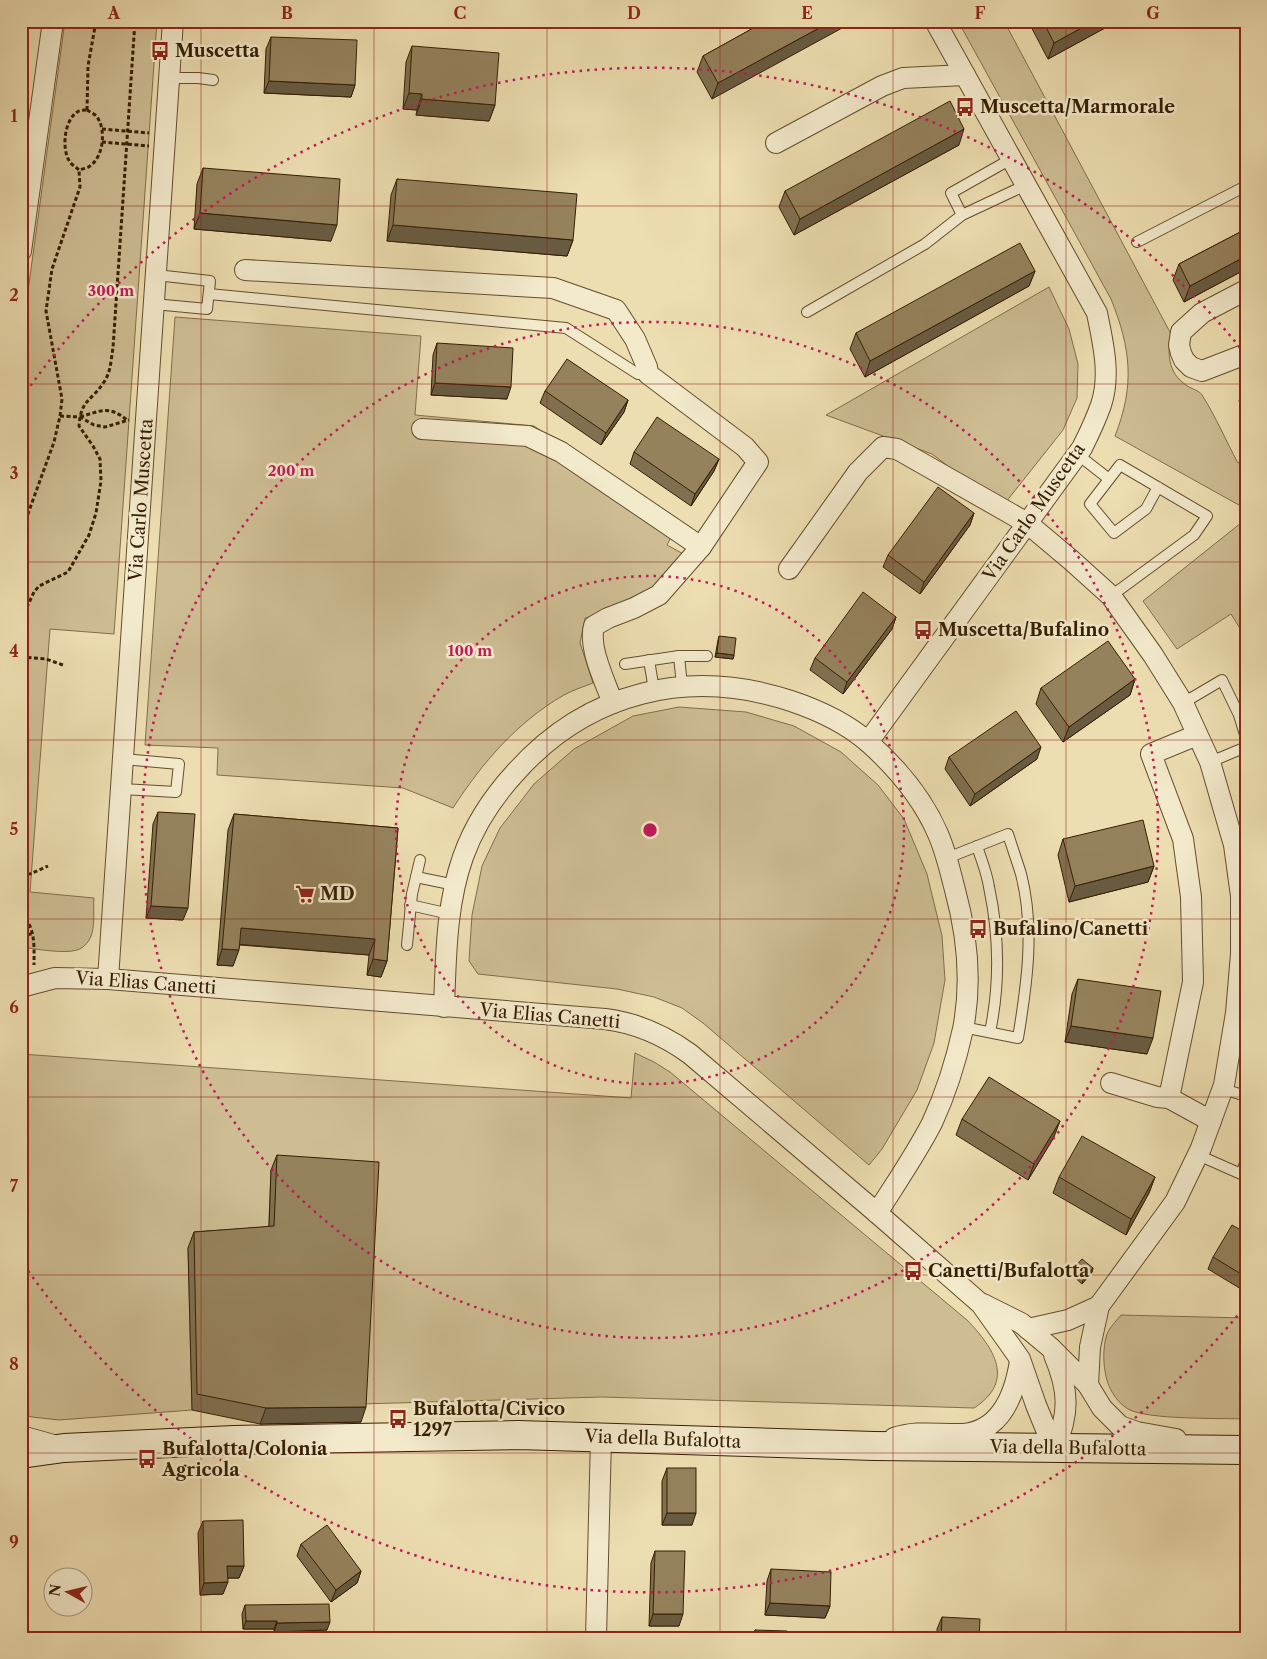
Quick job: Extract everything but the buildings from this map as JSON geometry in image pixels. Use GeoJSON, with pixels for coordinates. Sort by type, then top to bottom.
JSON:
{"type":"FeatureCollection","features":[{"type":"Feature","properties":{"kind":"street"},"geometry":{"type":"LineString","coordinates":[[21,251],[53,21]]}},
{"type":"Feature","properties":{"kind":"street","name":"Via Carlo Muscetta"},"geometry":{"type":"LineString","coordinates":[[108,980],[174,21]]}},
{"type":"Feature","properties":{"kind":"street","name":"Via Carlo Muscetta"},"geometry":{"type":"LineString","coordinates":[[868,742],[1082,448],[1102,404],[1106,374],[1104,347],[1097,313],[935,21]]}},
{"type":"Feature","properties":{"kind":"street"},"geometry":{"type":"LineString","coordinates":[[776,143],[882,86],[903,78],[965,75]]}},
{"type":"Feature","properties":{"kind":"street"},"geometry":{"type":"LineString","coordinates":[[244,270],[553,288],[616,310],[635,339],[648,374],[745,447],[758,462],[701,546],[659,595],[594,626],[592,633],[593,645],[613,703]]}},
{"type":"Feature","properties":{"kind":"street"},"geometry":{"type":"LineString","coordinates":[[1246,290],[1202,313],[1181,332],[1179,345],[1180,353],[1184,360],[1191,367],[1202,371],[1246,354]]}},
{"type":"Feature","properties":{"kind":"street"},"geometry":{"type":"LineString","coordinates":[[422,429],[528,436],[561,452],[701,546]]}},
{"type":"Feature","properties":{"kind":"street"},"geometry":{"type":"LineString","coordinates":[[789,569],[858,472],[883,447],[897,449],[1027,523],[1072,560],[1111,596],[1153,655],[1183,703],[1210,762],[1234,845],[1244,896],[1244,954],[1223,1089],[1198,1155],[1175,1202],[1099,1306],[1090,1347],[1088,1385]]}},
{"type":"Feature","properties":{"kind":"street"},"geometry":{"type":"LineString","coordinates":[[444,1007],[450,914],[455,885],[473,832],[484,813],[508,781],[538,749],[556,734],[581,718],[613,703],[654,690],[682,686],[706,685],[735,688],[779,697],[807,706],[849,728],[868,742],[900,776],[919,800],[938,834],[947,858],[960,909],[965,943],[967,986],[963,1026],[951,1075],[936,1114],[919,1146],[878,1213]]}},
{"type":"Feature","properties":{"kind":"street"},"geometry":{"type":"LineString","coordinates":[[1169,1098],[1193,982],[1192,897],[1183,839],[1152,754],[1198,735]]}},
{"type":"Feature","properties":{"kind":"street","name":"Via Elias Canetti"},"geometry":{"type":"LineString","coordinates":[[28,985],[47,979],[63,977],[616,1021],[638,1025],[662,1036],[690,1054],[982,1304]]}},
{"type":"Feature","properties":{"kind":"street"},"geometry":{"type":"LineString","coordinates":[[1111,1083],[1157,1098],[1169,1098],[1211,1121]]}},
{"type":"Feature","properties":{"kind":"street"},"geometry":{"type":"LineString","coordinates":[[982,1304],[1028,1328],[1088,1385],[1108,1415],[1125,1428],[1144,1434],[1241,1450]]}},
{"type":"Feature","properties":{"kind":"street"},"geometry":{"type":"LineString","coordinates":[[982,1304],[1020,1359],[1054,1449]]}},
{"type":"Feature","properties":{"kind":"street"},"geometry":{"type":"LineString","coordinates":[[1028,1328],[1068,1320],[1099,1306]]}},
{"type":"Feature","properties":{"kind":"street"},"geometry":{"type":"LineString","coordinates":[[1051,1348],[1064,1382],[1066,1408],[1062,1430],[1054,1449]]}},
{"type":"Feature","properties":{"kind":"street"},"geometry":{"type":"LineString","coordinates":[[874,1446],[908,1434],[963,1434],[979,1431],[986,1427],[1000,1415],[1009,1400],[1015,1385],[1020,1359]]}},
{"type":"Feature","properties":{"kind":"street","name":"Via della Bufalotta"},"geometry":{"type":"LineString","coordinates":[[21,1454],[64,1448],[234,1440],[518,1435],[874,1446],[1241,1450]]}},
{"type":"Feature","properties":{"kind":"street"},"geometry":{"type":"LineString","coordinates":[[21,1436],[64,1448]]}},
{"type":"Feature","properties":{"kind":"street"},"geometry":{"type":"LineString","coordinates":[[596,1638],[601,1438]]}},
{"type":"Feature","properties":{"kind":"lane"},"geometry":{"type":"LineString","coordinates":[[170,78],[213,80]]}},
{"type":"Feature","properties":{"kind":"lane"},"geometry":{"type":"LineString","coordinates":[[962,215],[951,193],[1011,159]]}},
{"type":"Feature","properties":{"kind":"lane"},"geometry":{"type":"LineString","coordinates":[[807,312],[925,244],[962,215],[1026,186]]}},
{"type":"Feature","properties":{"kind":"lane"},"geometry":{"type":"LineString","coordinates":[[1138,242],[1246,186]]}},
{"type":"Feature","properties":{"kind":"lane"},"geometry":{"type":"LineString","coordinates":[[154,304],[207,309],[210,280],[156,275]]}},
{"type":"Feature","properties":{"kind":"lane"},"geometry":{"type":"LineString","coordinates":[[209,294],[566,328],[638,374],[648,374]]}},
{"type":"Feature","properties":{"kind":"lane"},"geometry":{"type":"LineString","coordinates":[[1078,454],[1109,479]]}},
{"type":"Feature","properties":{"kind":"lane"},"geometry":{"type":"LineString","coordinates":[[1111,596],[1194,535],[1207,516],[1158,487],[1120,465],[1090,504],[1114,533],[1146,509],[1158,487]]}},
{"type":"Feature","properties":{"kind":"lane"},"geometry":{"type":"LineString","coordinates":[[680,656],[682,686]]}},
{"type":"Feature","properties":{"kind":"lane"},"geometry":{"type":"LineString","coordinates":[[625,664],[680,656],[708,656]]}},
{"type":"Feature","properties":{"kind":"lane"},"geometry":{"type":"LineString","coordinates":[[649,660],[654,690]]}},
{"type":"Feature","properties":{"kind":"lane"},"geometry":{"type":"LineString","coordinates":[[1183,703],[1222,680],[1239,715],[1246,738]]}},
{"type":"Feature","properties":{"kind":"lane"},"geometry":{"type":"LineString","coordinates":[[1210,762],[1246,747]]}},
{"type":"Feature","properties":{"kind":"lane"},"geometry":{"type":"LineString","coordinates":[[122,789],[176,792],[178,764],[124,759]]}},
{"type":"Feature","properties":{"kind":"lane"},"geometry":{"type":"LineString","coordinates":[[947,858],[1008,834],[1021,874],[1028,914],[1027,979],[1018,1038],[963,1026]]}},
{"type":"Feature","properties":{"kind":"lane"},"geometry":{"type":"LineString","coordinates":[[977,846],[989,885],[997,944],[994,1004],[990,1032]]}},
{"type":"Feature","properties":{"kind":"lane"},"geometry":{"type":"LineString","coordinates":[[406,945],[410,905],[420,860]]}},
{"type":"Feature","properties":{"kind":"lane"},"geometry":{"type":"LineString","coordinates":[[416,877],[455,885]]}},
{"type":"Feature","properties":{"kind":"lane"},"geometry":{"type":"LineString","coordinates":[[410,905],[450,914]]}},
{"type":"Feature","properties":{"kind":"lane"},"geometry":{"type":"LineString","coordinates":[[1223,1089],[1246,1096]]}},
{"type":"Feature","properties":{"kind":"lane"},"geometry":{"type":"LineString","coordinates":[[1198,1155],[1241,1174],[1246,1161]]}},
{"type":"Feature","properties":{"kind":"path"},"geometry":{"type":"LineString","coordinates":[[87,110],[88,66],[96,21]]}},
{"type":"Feature","properties":{"kind":"path"},"geometry":{"type":"LineString","coordinates":[[21,646],[26,609],[34,592],[39,586],[68,572],[89,535],[96,513],[101,481],[100,459],[79,426],[82,407],[104,382],[109,371],[113,348],[135,21]]}},
{"type":"Feature","properties":{"kind":"path"},"geometry":{"type":"LineString","coordinates":[[87,110],[96,116],[102,129],[102,142],[99,155],[90,166],[79,170],[70,164],[64,145],[66,131],[71,118],[79,111],[87,110]]}},
{"type":"Feature","properties":{"kind":"path"},"geometry":{"type":"LineString","coordinates":[[102,129],[127,131],[166,141]]}},
{"type":"Feature","properties":{"kind":"path"},"geometry":{"type":"LineString","coordinates":[[102,142],[126,144],[166,141]]}},
{"type":"Feature","properties":{"kind":"path"},"geometry":{"type":"LineString","coordinates":[[21,534],[54,442],[60,416],[62,399],[46,311],[52,269],[80,187],[79,170]]}},
{"type":"Feature","properties":{"kind":"path"},"geometry":{"type":"LineString","coordinates":[[60,416],[80,417],[101,410],[110,410],[127,420]]}},
{"type":"Feature","properties":{"kind":"path"},"geometry":{"type":"LineString","coordinates":[[80,417],[94,425],[105,427],[127,420],[147,420]]}},
{"type":"Feature","properties":{"kind":"path"},"geometry":{"type":"LineString","coordinates":[[21,657],[46,658],[64,665]]}},
{"type":"Feature","properties":{"kind":"path"},"geometry":{"type":"LineString","coordinates":[[21,873],[30,874],[48,866]]}},
{"type":"Feature","properties":{"kind":"path"},"geometry":{"type":"LineString","coordinates":[[21,914],[28,920],[34,940],[28,985]]}},
{"type":"Feature","properties":{"kind":"path"},"geometry":{"type":"LineString","coordinates":[[21,935],[32,934]]}},
{"type":"Feature","properties":{"kind":"shaded area"},"geometry":{"type":"Polygon","coordinates":[[[65,21],[157,21],[114,634],[50,629],[30,892],[94,898],[93,924],[90,939],[80,949],[65,952],[21,947],[21,342],[65,21]]]}},
{"type":"Feature","properties":{"kind":"shaded area"},"geometry":{"type":"Polygon","coordinates":[[[958,21],[1004,21],[1171,334],[1169,355],[1172,369],[1180,380],[1202,395],[1238,463],[1246,459],[1246,509],[1115,436],[1126,400],[1128,383],[1126,351],[1118,317],[1111,299],[958,21]]]}},
{"type":"Feature","properties":{"kind":"shaded area"},"geometry":{"type":"Polygon","coordinates":[[[1049,287],[1069,329],[1078,364],[1077,398],[1063,430],[1002,507],[932,454],[826,415],[1049,287]]]}},
{"type":"Feature","properties":{"kind":"shaded area"},"geometry":{"type":"Polygon","coordinates":[[[175,317],[421,336],[415,415],[534,426],[677,526],[667,545],[689,557],[654,599],[585,618],[580,643],[593,683],[564,695],[516,731],[488,760],[453,808],[403,788],[217,775],[218,748],[145,745],[175,317]]]}},
{"type":"Feature","properties":{"kind":"shaded area"},"geometry":{"type":"Polygon","coordinates":[[[1246,519],[1246,638],[1231,614],[1177,649],[1143,601],[1246,519]]]}},
{"type":"Feature","properties":{"kind":"shaded area"},"geometry":{"type":"Polygon","coordinates":[[[679,707],[746,712],[794,726],[841,752],[878,785],[904,819],[927,874],[942,936],[945,980],[934,1043],[917,1090],[882,1149],[869,1165],[703,1023],[682,1008],[654,997],[617,989],[478,974],[469,961],[472,915],[482,866],[500,828],[534,784],[574,749],[633,716],[679,707]]]}},
{"type":"Feature","properties":{"kind":"shaded area"},"geometry":{"type":"Polygon","coordinates":[[[635,1053],[670,1072],[967,1320],[985,1342],[996,1364],[997,1376],[994,1387],[987,1398],[974,1408],[602,1397],[361,1404],[271,1170],[268,1242],[188,1248],[192,1410],[59,1420],[21,1414],[21,1054],[631,1098],[635,1053]]]}},
{"type":"Feature","properties":{"kind":"shaded area"},"geometry":{"type":"Polygon","coordinates":[[[1121,1315],[1246,1318],[1246,1419],[1167,1417],[1137,1413],[1123,1406],[1110,1388],[1106,1377],[1104,1361],[1107,1334],[1121,1315]]]}},
{"type":"Feature","properties":{"kind":"place","name":"Muscetta"},"geometry":{"type":"Point","coordinates":[160,51]}},
{"type":"Feature","properties":{"kind":"place","name":"Muscetta/Marmorale"},"geometry":{"type":"Point","coordinates":[965,107]}},
{"type":"Feature","properties":{"kind":"place","name":"Muscetta/Bufalino"},"geometry":{"type":"Point","coordinates":[923,630]}},
{"type":"Feature","properties":{"kind":"place","name":"MD"},"geometry":{"type":"Point","coordinates":[305,894]}},
{"type":"Feature","properties":{"kind":"place","name":"Bufalino/Canetti"},"geometry":{"type":"Point","coordinates":[978,929]}},
{"type":"Feature","properties":{"kind":"place","name":"Canetti/Bufalotta"},"geometry":{"type":"Point","coordinates":[913,1271]}},
{"type":"Feature","properties":{"kind":"place","name":"Bufalotta/Civico 1297"},"geometry":{"type":"Point","coordinates":[398,1419]}},
{"type":"Feature","properties":{"kind":"place","name":"Bufalotta/Colonia Agricola"},"geometry":{"type":"Point","coordinates":[147,1459]}}]}
